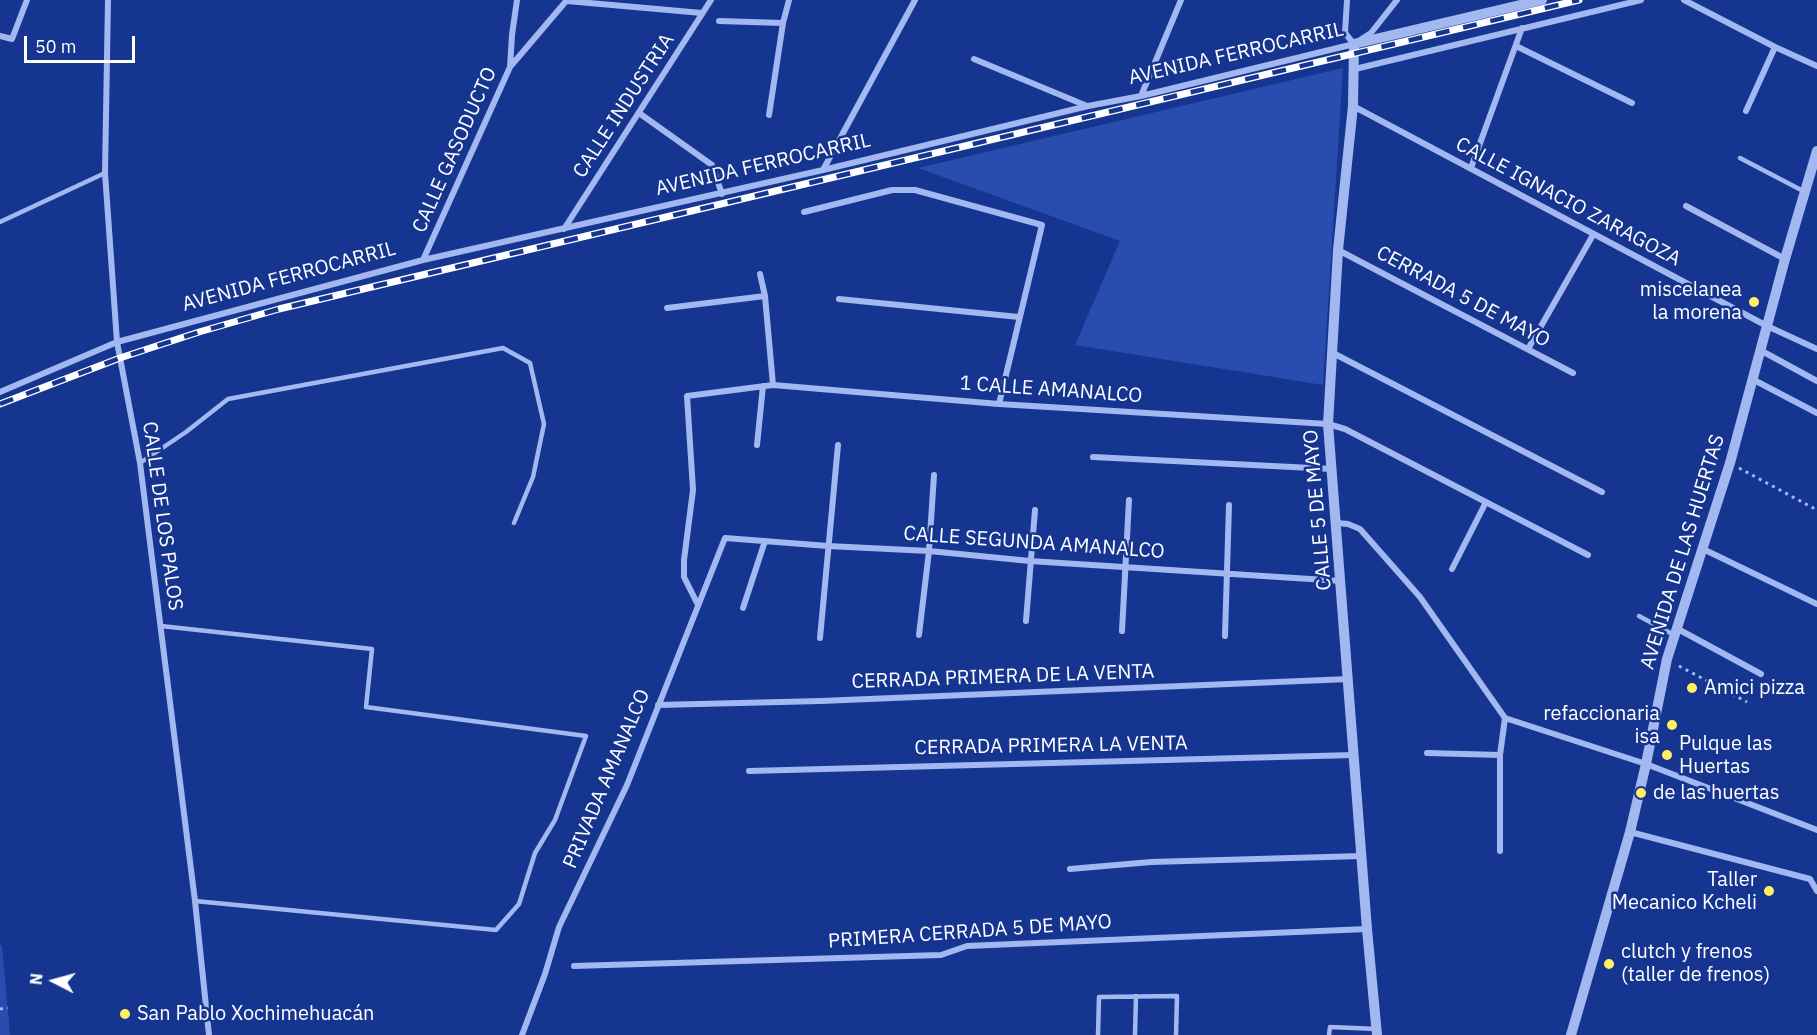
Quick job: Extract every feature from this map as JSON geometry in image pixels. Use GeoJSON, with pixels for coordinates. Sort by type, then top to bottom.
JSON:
{"type":"FeatureCollection","features":[{"type":"Feature","properties":{"kind":"street"},"geometry":{"type":"LineString","coordinates":[[0,36],[12,39],[27,0]]}},
{"type":"Feature","properties":{"kind":"street","name":"CALLE DE LOS PALOS"},"geometry":{"type":"LineString","coordinates":[[108,0],[105,173],[117,342],[140,463],[195,901],[209,1035]]}},
{"type":"Feature","properties":{"kind":"street"},"geometry":{"type":"LineString","coordinates":[[510,68],[517,0]]}},
{"type":"Feature","properties":{"kind":"street"},"geometry":{"type":"LineString","coordinates":[[567,0],[702,13]]}},
{"type":"Feature","properties":{"kind":"street","name":"CALLE GASODUCTO"},"geometry":{"type":"LineString","coordinates":[[423,260],[510,68],[567,0]]}},
{"type":"Feature","properties":{"kind":"street","name":"CALLE INDUSTRIA"},"geometry":{"type":"LineString","coordinates":[[564,229],[711,0]]}},
{"type":"Feature","properties":{"kind":"street"},"geometry":{"type":"LineString","coordinates":[[769,115],[783,23],[789,0]]}},
{"type":"Feature","properties":{"kind":"street"},"geometry":{"type":"LineString","coordinates":[[824,170],[915,0]]}},
{"type":"Feature","properties":{"kind":"street"},"geometry":{"type":"LineString","coordinates":[[1141,96],[1181,0]]}},
{"type":"Feature","properties":{"kind":"street"},"geometry":{"type":"LineString","coordinates":[[1347,0],[1345,33],[1354,44],[1371,33],[1397,0]]}},
{"type":"Feature","properties":{"kind":"street","name":"AVENIDA FERROCARRIL"},"geometry":{"type":"LineString","coordinates":[[0,392],[117,342],[423,260],[722,194],[1542,0]]}},
{"type":"Feature","properties":{"kind":"street"},"geometry":{"type":"LineString","coordinates":[[1355,69],[1641,0]]}},
{"type":"Feature","properties":{"kind":"street"},"geometry":{"type":"LineString","coordinates":[[1684,0],[1817,66]]}},
{"type":"Feature","properties":{"kind":"street"},"geometry":{"type":"LineString","coordinates":[[719,21],[783,23]]}},
{"type":"Feature","properties":{"kind":"street"},"geometry":{"type":"LineString","coordinates":[[1471,168],[1522,28]]}},
{"type":"Feature","properties":{"kind":"street","name":"CALLE 5 DE MAYO"},"geometry":{"type":"LineString","coordinates":[[1354,44],[1353,106],[1338,250],[1328,424],[1377,1032]]}},
{"type":"Feature","properties":{"kind":"street"},"geometry":{"type":"LineString","coordinates":[[1516,46],[1632,103]]}},
{"type":"Feature","properties":{"kind":"street"},"geometry":{"type":"LineString","coordinates":[[1746,111],[1775,47]]}},
{"type":"Feature","properties":{"kind":"street"},"geometry":{"type":"LineString","coordinates":[[974,58],[1088,106]]}},
{"type":"Feature","properties":{"kind":"street","name":"CALLE IGNACIO ZARAGOZA"},"geometry":{"type":"LineString","coordinates":[[1353,106],[1593,235],[1767,326],[1817,349]]}},
{"type":"Feature","properties":{"kind":"street"},"geometry":{"type":"LineString","coordinates":[[639,113],[712,165],[722,194]]}},
{"type":"Feature","properties":{"kind":"street","name":"AVENIDA DE LAS HUERTAS"},"geometry":{"type":"LineString","coordinates":[[1571,1035],[1630,832],[1667,659],[1730,463],[1785,259],[1817,151]]}},
{"type":"Feature","properties":{"kind":"street"},"geometry":{"type":"LineString","coordinates":[[804,212],[892,190],[915,190],[1042,225],[999,404]]}},
{"type":"Feature","properties":{"kind":"street"},"geometry":{"type":"LineString","coordinates":[[1686,206],[1785,259]]}},
{"type":"Feature","properties":{"kind":"street"},"geometry":{"type":"LineString","coordinates":[[1528,349],[1593,235]]}},
{"type":"Feature","properties":{"kind":"street","name":"CERRADA 5 DE MAYO"},"geometry":{"type":"LineString","coordinates":[[1338,250],[1573,374]]}},
{"type":"Feature","properties":{"kind":"street"},"geometry":{"type":"LineString","coordinates":[[760,274],[765,296],[772,385]]}},
{"type":"Feature","properties":{"kind":"street"},"geometry":{"type":"LineString","coordinates":[[667,308],[765,296]]}},
{"type":"Feature","properties":{"kind":"street"},"geometry":{"type":"LineString","coordinates":[[839,299],[1019,317]]}},
{"type":"Feature","properties":{"kind":"street"},"geometry":{"type":"LineString","coordinates":[[1761,350],[1817,381]]}},
{"type":"Feature","properties":{"kind":"street"},"geometry":{"type":"LineString","coordinates":[[1331,352],[1602,492]]}},
{"type":"Feature","properties":{"kind":"street"},"geometry":{"type":"LineString","coordinates":[[1752,380],[1817,413]]}},
{"type":"Feature","properties":{"kind":"street","name":"1 CALLE AMANALCO"},"geometry":{"type":"LineString","coordinates":[[698,605],[684,577],[693,490],[687,396],[772,385],[999,404],[1328,424],[1345,429],[1588,555]]}},
{"type":"Feature","properties":{"kind":"street"},"geometry":{"type":"LineString","coordinates":[[757,445],[763,386]]}},
{"type":"Feature","properties":{"kind":"street"},"geometry":{"type":"LineString","coordinates":[[820,638],[838,445]]}},
{"type":"Feature","properties":{"kind":"street"},"geometry":{"type":"LineString","coordinates":[[1093,457],[1333,470]]}},
{"type":"Feature","properties":{"kind":"street"},"geometry":{"type":"LineString","coordinates":[[919,635],[929,551],[934,475]]}},
{"type":"Feature","properties":{"kind":"street"},"geometry":{"type":"LineString","coordinates":[[1122,630],[1129,500]]}},
{"type":"Feature","properties":{"kind":"street"},"geometry":{"type":"LineString","coordinates":[[1452,569],[1486,502]]}},
{"type":"Feature","properties":{"kind":"street"},"geometry":{"type":"LineString","coordinates":[[1225,636],[1229,506]]}},
{"type":"Feature","properties":{"kind":"street"},"geometry":{"type":"LineString","coordinates":[[1026,621],[1035,510]]}},
{"type":"Feature","properties":{"kind":"street"},"geometry":{"type":"LineString","coordinates":[[1336,523],[1348,524],[1360,529],[1420,597],[1505,718],[1646,764],[1817,830]]}},
{"type":"Feature","properties":{"kind":"street","name":"PRIVADA AMANALCO"},"geometry":{"type":"LineString","coordinates":[[522,1035],[545,974],[559,927],[627,785],[725,538]]}},
{"type":"Feature","properties":{"kind":"street","name":"CALLE SEGUNDA AMANALCO"},"geometry":{"type":"LineString","coordinates":[[725,538],[1341,581]]}},
{"type":"Feature","properties":{"kind":"street"},"geometry":{"type":"LineString","coordinates":[[743,608],[765,541]]}},
{"type":"Feature","properties":{"kind":"street"},"geometry":{"type":"LineString","coordinates":[[1703,549],[1817,604]]}},
{"type":"Feature","properties":{"kind":"street"},"geometry":{"type":"LineString","coordinates":[[1675,631],[1761,675]]}},
{"type":"Feature","properties":{"kind":"street","name":"CERRADA PRIMERA DE LA VENTA"},"geometry":{"type":"LineString","coordinates":[[658,705],[821,701],[1349,679]]}},
{"type":"Feature","properties":{"kind":"street"},"geometry":{"type":"LineString","coordinates":[[1500,852],[1500,755],[1505,718]]}},
{"type":"Feature","properties":{"kind":"street"},"geometry":{"type":"LineString","coordinates":[[1427,753],[1500,755]]}},
{"type":"Feature","properties":{"kind":"street","name":"CERRADA PRIMERA LA VENTA"},"geometry":{"type":"LineString","coordinates":[[749,771],[1354,755]]}},
{"type":"Feature","properties":{"kind":"street"},"geometry":{"type":"LineString","coordinates":[[1630,832],[1810,879],[1817,891]]}},
{"type":"Feature","properties":{"kind":"street"},"geometry":{"type":"LineString","coordinates":[[1070,869],[1144,862],[1362,856]]}},
{"type":"Feature","properties":{"kind":"street","name":"PRIMERA CERRADA 5 DE MAYO"},"geometry":{"type":"LineString","coordinates":[[574,966],[941,955],[968,946],[1367,929]]}},
{"type":"Feature","properties":{"kind":"lane"},"geometry":{"type":"LineString","coordinates":[[1740,158],[1805,192]]}},
{"type":"Feature","properties":{"kind":"lane"},"geometry":{"type":"LineString","coordinates":[[0,222],[105,173]]}},
{"type":"Feature","properties":{"kind":"lane"},"geometry":{"type":"LineString","coordinates":[[140,463],[186,432],[228,399],[503,348],[530,363],[544,424],[533,477],[514,523]]}},
{"type":"Feature","properties":{"kind":"lane"},"geometry":{"type":"LineString","coordinates":[[1639,616],[1675,631]]}},
{"type":"Feature","properties":{"kind":"lane"},"geometry":{"type":"LineString","coordinates":[[161,626],[372,649],[366,707],[586,736],[555,820],[535,853],[519,904],[496,930],[195,901]]}},
{"type":"Feature","properties":{"kind":"lane"},"geometry":{"type":"LineString","coordinates":[[1135,1035],[1136,996]]}},
{"type":"Feature","properties":{"kind":"lane"},"geometry":{"type":"LineString","coordinates":[[1098,1035],[1100,997],[1177,996],[1176,1035]]}},
{"type":"Feature","properties":{"kind":"lane"},"geometry":{"type":"LineString","coordinates":[[1329,1035],[1330,1027],[1377,1032]]}},
{"type":"Feature","properties":{"kind":"path"},"geometry":{"type":"LineString","coordinates":[[1730,463],[1817,510]]}},
{"type":"Feature","properties":{"kind":"path"},"geometry":{"type":"LineString","coordinates":[[1667,659],[1747,702]]}},
{"type":"Feature","properties":{"kind":"path"},"geometry":{"type":"LineString","coordinates":[[0,1009],[8,1008]]}},
{"type":"Feature","properties":{"kind":"shaded area"},"geometry":{"type":"Polygon","coordinates":[[[1343,68],[1323,385],[1075,345],[1120,241],[918,168],[1343,68]]]}},
{"type":"Feature","properties":{"kind":"shaded area"},"geometry":{"type":"Polygon","coordinates":[[[0,945],[2,945],[10,1035],[0,1035],[0,945]]]}},
{"type":"Feature","properties":{"kind":"railway"},"geometry":{"type":"LineString","coordinates":[[0,404],[120,358],[279,309],[1579,0]]}},
{"type":"Feature","properties":{"kind":"place","name":"miscelanea la morena"},"geometry":{"type":"Point","coordinates":[1754,302]}},
{"type":"Feature","properties":{"kind":"place","name":"Amici pizza"},"geometry":{"type":"Point","coordinates":[1692,688]}},
{"type":"Feature","properties":{"kind":"place","name":"refaccionaria isa"},"geometry":{"type":"Point","coordinates":[1672,725]}},
{"type":"Feature","properties":{"kind":"place","name":"Pulque las Huertas"},"geometry":{"type":"Point","coordinates":[1667,755]}},
{"type":"Feature","properties":{"kind":"place","name":"de las huertas"},"geometry":{"type":"Point","coordinates":[1641,793]}},
{"type":"Feature","properties":{"kind":"place","name":"Taller Mecanico Kcheli"},"geometry":{"type":"Point","coordinates":[1769,891]}},
{"type":"Feature","properties":{"kind":"place","name":"clutch y frenos (taller de frenos)"},"geometry":{"type":"Point","coordinates":[1609,964]}},
{"type":"Feature","properties":{"kind":"place","name":"San Pablo Xochimehuacán"},"geometry":{"type":"Point","coordinates":[125,1014]}}]}
